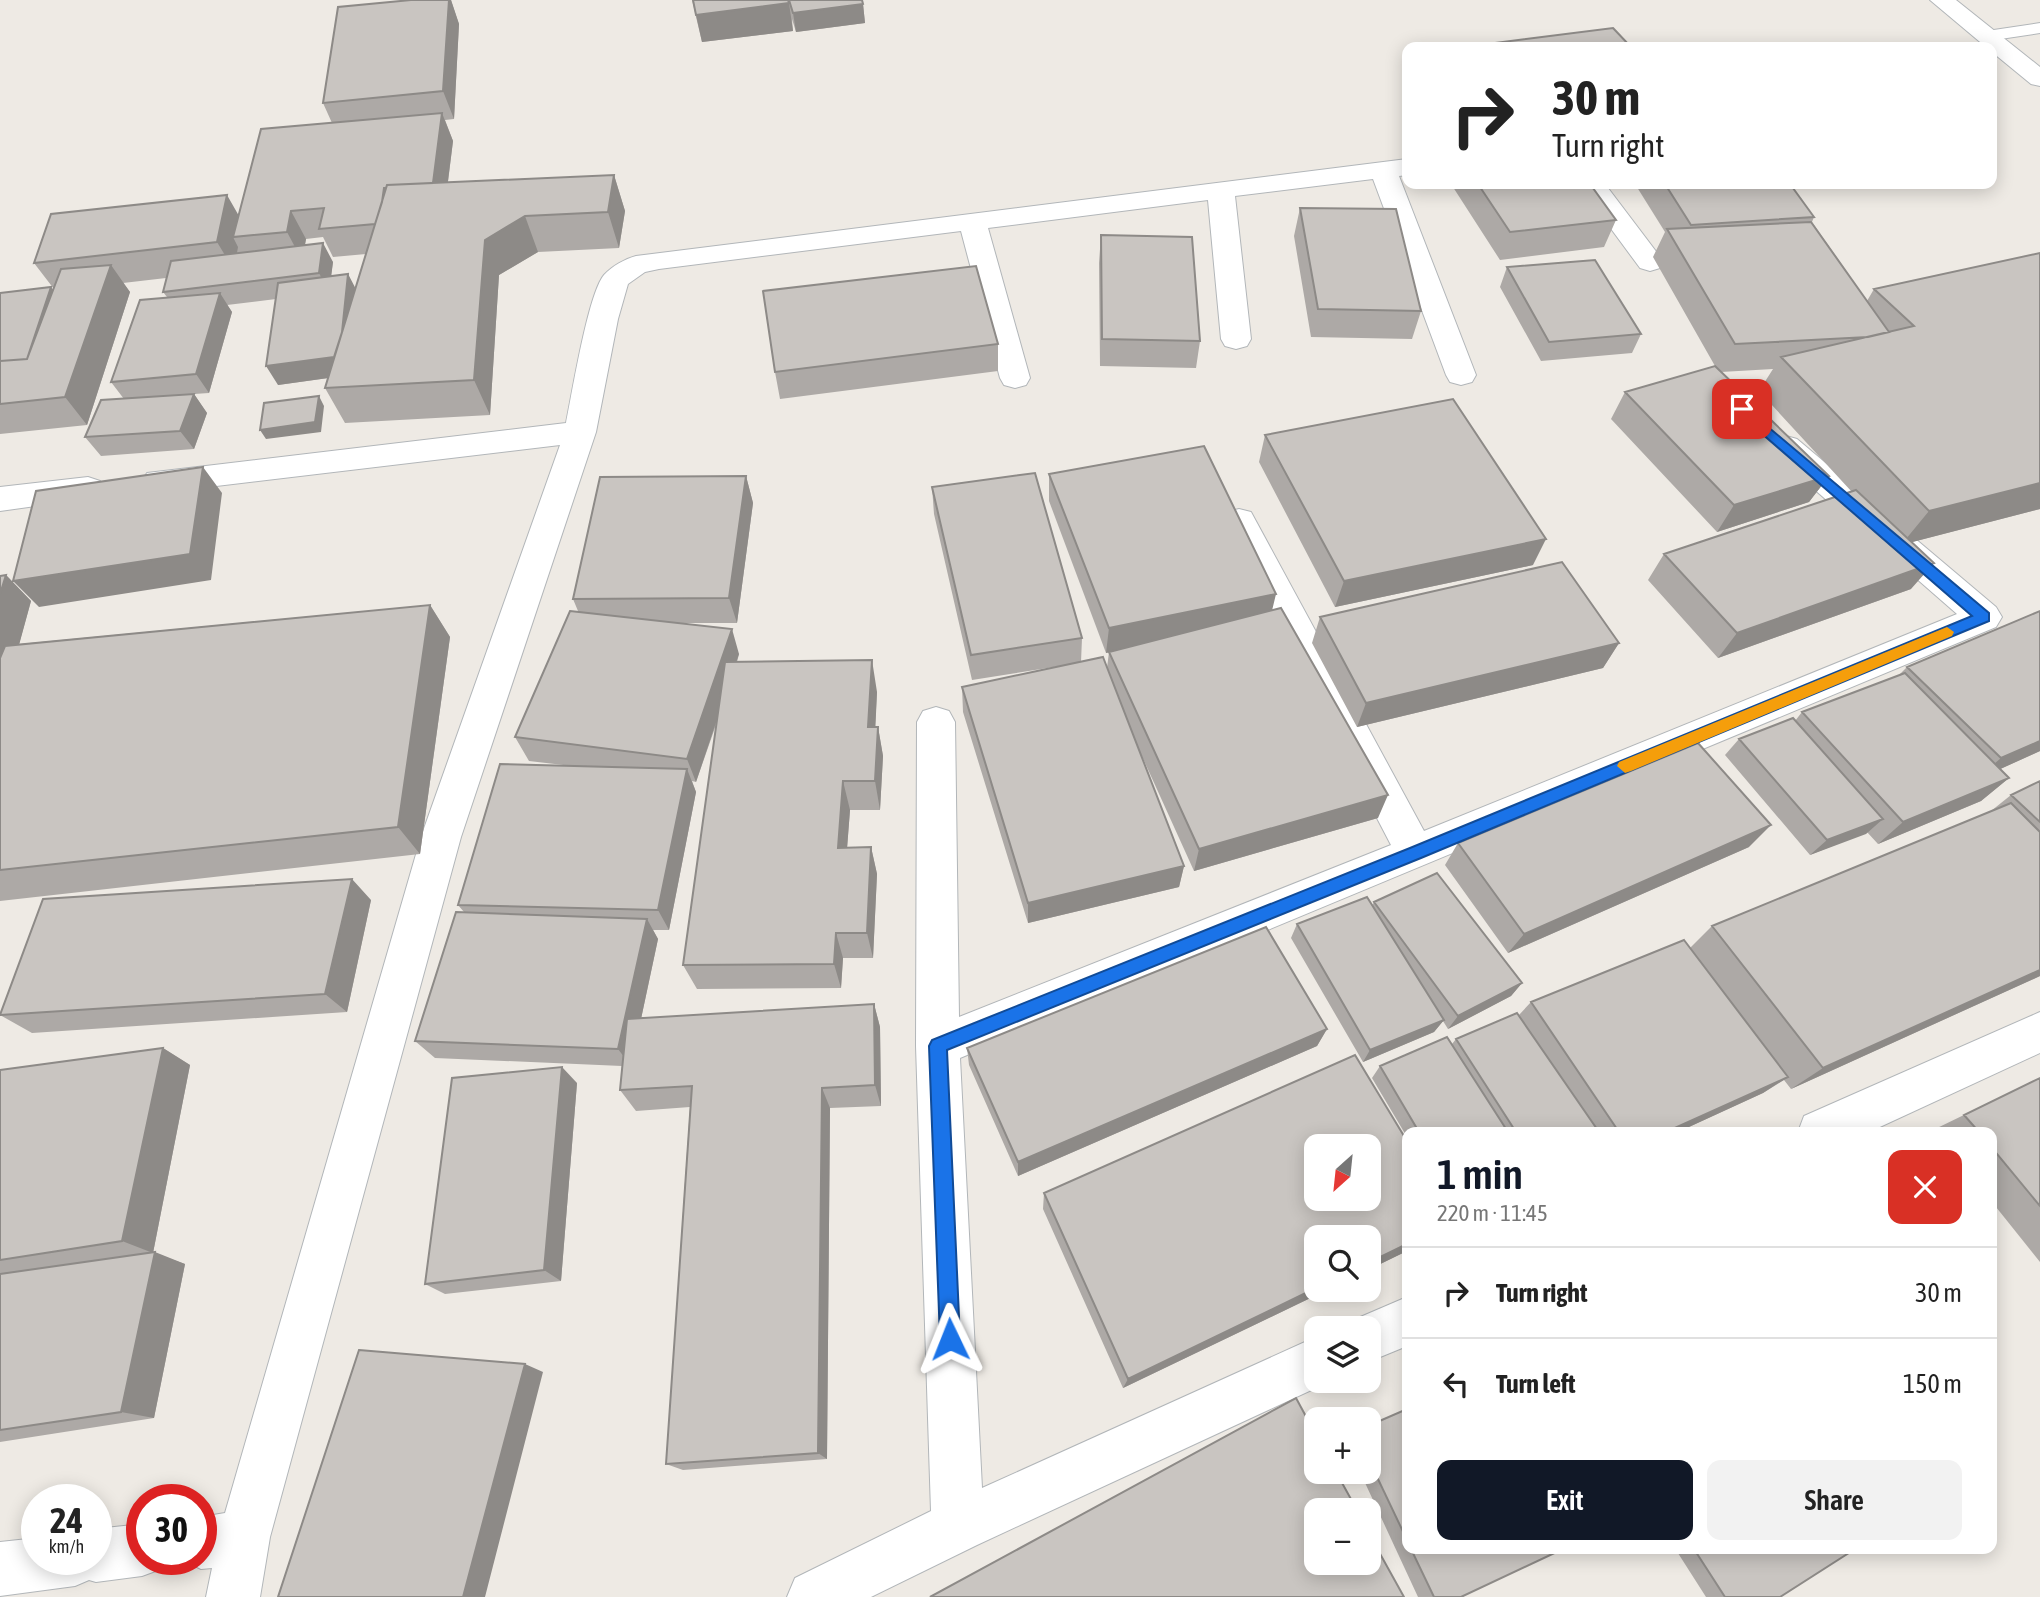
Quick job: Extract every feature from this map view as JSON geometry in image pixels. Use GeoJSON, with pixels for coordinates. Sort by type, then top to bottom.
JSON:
{"type":"FeatureCollection","features":[{"type":"Feature","properties":{"kind":"street"},"geometry":{"type":"LineString","coordinates":[[1942,0],[1994,42]]}},
{"type":"Feature","properties":{"kind":"street"},"geometry":{"type":"LineString","coordinates":[[1997,44],[2040,79]]}},
{"type":"Feature","properties":{"kind":"street"},"geometry":{"type":"LineString","coordinates":[[233,1597],[223,1540],[441,837],[580,432],[603,319],[615,279],[636,265],[1395,168],[1461,375]]}},
{"type":"Feature","properties":{"kind":"street"},"geometry":{"type":"LineString","coordinates":[[1595,189],[1650,262]]}},
{"type":"Feature","properties":{"kind":"street"},"geometry":{"type":"LineString","coordinates":[[1221,190],[1236,339]]}},
{"type":"Feature","properties":{"kind":"street"},"geometry":{"type":"LineString","coordinates":[[972,221],[1015,378]]}},
{"type":"Feature","properties":{"kind":"street"},"geometry":{"type":"LineString","coordinates":[[938,1046],[1415,853],[1984,617],[1763,428]]}},
{"type":"Feature","properties":{"kind":"street"},"geometry":{"type":"LineString","coordinates":[[0,499],[580,432]]}},
{"type":"Feature","properties":{"kind":"street"},"geometry":{"type":"LineString","coordinates":[[1223,492],[1415,853]]}},
{"type":"Feature","properties":{"kind":"street"},"geometry":{"type":"LineString","coordinates":[[936,722],[938,1046],[958,1526]]}},
{"type":"Feature","properties":{"kind":"street"},"geometry":{"type":"LineString","coordinates":[[1831,1127],[2040,1032]]}},
{"type":"Feature","properties":{"kind":"street"},"geometry":{"type":"LineString","coordinates":[[1381,1332],[1402,1323]]}},
{"type":"Feature","properties":{"kind":"street"},"geometry":{"type":"LineString","coordinates":[[814,1597],[958,1526],[1304,1367]]}},
{"type":"Feature","properties":{"kind":"street"},"geometry":{"type":"LineString","coordinates":[[0,1569],[21,1566]]}},
{"type":"Feature","properties":{"kind":"lane"},"geometry":{"type":"LineString","coordinates":[[1987,36],[2040,28]]}},
{"type":"Feature","properties":{"kind":"building"},"geometry":{"type":"Polygon","coordinates":[[[411,0],[449,0],[443,91],[323,103],[338,7],[411,0]]]}},
{"type":"Feature","properties":{"kind":"building"},"geometry":{"type":"Polygon","coordinates":[[[693,0],[788,0],[789,3],[696,15],[693,0]]]}},
{"type":"Feature","properties":{"kind":"building"},"geometry":{"type":"Polygon","coordinates":[[[789,0],[862,0],[863,4],[793,13],[789,0]]]}},
{"type":"Feature","properties":{"kind":"building"},"geometry":{"type":"Polygon","coordinates":[[[1613,28],[1626,42],[1503,42],[1613,28]]]}},
{"type":"Feature","properties":{"kind":"building"},"geometry":{"type":"Polygon","coordinates":[[[442,113],[433,183],[387,185],[375,224],[319,229],[324,208],[291,211],[287,232],[233,237],[261,129],[442,113]]]}},
{"type":"Feature","properties":{"kind":"building"},"geometry":{"type":"Polygon","coordinates":[[[614,175],[608,212],[525,216],[485,240],[474,380],[325,388],[387,185],[614,175]]]}},
{"type":"Feature","properties":{"kind":"building"},"geometry":{"type":"Polygon","coordinates":[[[1481,189],[1594,189],[1616,220],[1510,232],[1481,189]]]}},
{"type":"Feature","properties":{"kind":"building"},"geometry":{"type":"Polygon","coordinates":[[[1668,189],[1794,189],[1814,217],[1691,225],[1668,189]]]}},
{"type":"Feature","properties":{"kind":"building"},"geometry":{"type":"Polygon","coordinates":[[[227,195],[217,242],[34,263],[51,214],[227,195]]]}},
{"type":"Feature","properties":{"kind":"building"},"geometry":{"type":"Polygon","coordinates":[[[1300,208],[1396,209],[1421,311],[1318,309],[1300,208]]]}},
{"type":"Feature","properties":{"kind":"building"},"geometry":{"type":"Polygon","coordinates":[[[1811,222],[1889,332],[1868,337],[1735,344],[1667,229],[1811,222]]]}},
{"type":"Feature","properties":{"kind":"building"},"geometry":{"type":"Polygon","coordinates":[[[1101,235],[1192,237],[1200,341],[1102,339],[1101,235]]]}},
{"type":"Feature","properties":{"kind":"building"},"geometry":{"type":"Polygon","coordinates":[[[323,243],[319,273],[163,292],[171,261],[323,243]]]}},
{"type":"Feature","properties":{"kind":"building"},"geometry":{"type":"Polygon","coordinates":[[[2040,253],[2040,483],[1929,511],[1781,357],[1914,326],[1874,289],[2040,253]]]}},
{"type":"Feature","properties":{"kind":"building"},"geometry":{"type":"Polygon","coordinates":[[[1595,260],[1641,334],[1549,342],[1507,267],[1595,260]]]}},
{"type":"Feature","properties":{"kind":"building"},"geometry":{"type":"Polygon","coordinates":[[[111,265],[65,397],[0,404],[0,361],[27,359],[61,269],[111,265]]]}},
{"type":"Feature","properties":{"kind":"building"},"geometry":{"type":"Polygon","coordinates":[[[976,266],[998,344],[775,372],[763,291],[976,266]]]}},
{"type":"Feature","properties":{"kind":"building"},"geometry":{"type":"Polygon","coordinates":[[[348,274],[342,332],[334,357],[266,366],[278,283],[348,274]]]}},
{"type":"Feature","properties":{"kind":"building"},"geometry":{"type":"Polygon","coordinates":[[[51,287],[27,359],[0,361],[0,293],[51,287]]]}},
{"type":"Feature","properties":{"kind":"building"},"geometry":{"type":"Polygon","coordinates":[[[220,293],[196,374],[111,382],[140,300],[220,293]]]}},
{"type":"Feature","properties":{"kind":"building"},"geometry":{"type":"Polygon","coordinates":[[[1715,366],[1829,476],[1734,505],[1625,392],[1715,366]]]}},
{"type":"Feature","properties":{"kind":"building"},"geometry":{"type":"Polygon","coordinates":[[[194,394],[180,431],[85,437],[101,400],[194,394]]]}},
{"type":"Feature","properties":{"kind":"building"},"geometry":{"type":"Polygon","coordinates":[[[319,396],[315,422],[260,430],[264,403],[319,396]]]}},
{"type":"Feature","properties":{"kind":"building"},"geometry":{"type":"Polygon","coordinates":[[[1453,399],[1546,539],[1344,581],[1265,435],[1453,399]]]}},
{"type":"Feature","properties":{"kind":"building"},"geometry":{"type":"Polygon","coordinates":[[[1204,446],[1276,594],[1109,628],[1049,474],[1204,446]]]}},
{"type":"Feature","properties":{"kind":"building"},"geometry":{"type":"Polygon","coordinates":[[[203,467],[190,554],[13,581],[36,491],[203,467]]]}},
{"type":"Feature","properties":{"kind":"building"},"geometry":{"type":"Polygon","coordinates":[[[1035,473],[1082,638],[971,655],[932,487],[1035,473]]]}},
{"type":"Feature","properties":{"kind":"building"},"geometry":{"type":"Polygon","coordinates":[[[746,476],[729,598],[573,599],[600,477],[746,476]]]}},
{"type":"Feature","properties":{"kind":"building"},"geometry":{"type":"Polygon","coordinates":[[[1856,490],[1934,563],[1737,633],[1664,554],[1856,490]]]}},
{"type":"Feature","properties":{"kind":"building"},"geometry":{"type":"Polygon","coordinates":[[[1562,562],[1619,643],[1366,703],[1320,617],[1562,562]]]}},
{"type":"Feature","properties":{"kind":"building"},"geometry":{"type":"Polygon","coordinates":[[[6,575],[0,594],[0,576],[6,575]]]}},
{"type":"Feature","properties":{"kind":"building"},"geometry":{"type":"Polygon","coordinates":[[[430,605],[398,827],[0,870],[0,658],[5,646],[430,605]]]}},
{"type":"Feature","properties":{"kind":"building"},"geometry":{"type":"Polygon","coordinates":[[[1281,608],[1388,795],[1199,849],[1109,652],[1281,608]]]}},
{"type":"Feature","properties":{"kind":"building"},"geometry":{"type":"Polygon","coordinates":[[[570,611],[732,629],[687,759],[515,737],[570,611]]]}},
{"type":"Feature","properties":{"kind":"building"},"geometry":{"type":"Polygon","coordinates":[[[2040,611],[2040,741],[2001,758],[1907,667],[2040,611]]]}},
{"type":"Feature","properties":{"kind":"building"},"geometry":{"type":"Polygon","coordinates":[[[1103,657],[1184,866],[1028,903],[962,687],[1103,657]]]}},
{"type":"Feature","properties":{"kind":"building"},"geometry":{"type":"Polygon","coordinates":[[[872,660],[868,727],[878,727],[875,781],[843,781],[838,848],[871,847],[867,933],[836,933],[834,964],[683,965],[725,662],[872,660]]]}},
{"type":"Feature","properties":{"kind":"building"},"geometry":{"type":"Polygon","coordinates":[[[1905,673],[2009,778],[1903,822],[1802,712],[1905,673]]]}},
{"type":"Feature","properties":{"kind":"building"},"geometry":{"type":"Polygon","coordinates":[[[1793,718],[1883,819],[1827,840],[1739,739],[1793,718]]]}},
{"type":"Feature","properties":{"kind":"building"},"geometry":{"type":"Polygon","coordinates":[[[1698,743],[1771,825],[1524,934],[1458,843],[1698,743]]]}},
{"type":"Feature","properties":{"kind":"building"},"geometry":{"type":"Polygon","coordinates":[[[500,764],[687,769],[658,910],[458,905],[500,764]]]}},
{"type":"Feature","properties":{"kind":"building"},"geometry":{"type":"Polygon","coordinates":[[[2040,781],[2040,822],[2011,795],[2040,781]]]}},
{"type":"Feature","properties":{"kind":"building"},"geometry":{"type":"Polygon","coordinates":[[[2011,803],[2040,832],[2040,970],[1823,1068],[1712,926],[2011,803]]]}},
{"type":"Feature","properties":{"kind":"building"},"geometry":{"type":"Polygon","coordinates":[[[1437,873],[1522,983],[1458,1016],[1374,902],[1437,873]]]}},
{"type":"Feature","properties":{"kind":"building"},"geometry":{"type":"Polygon","coordinates":[[[352,879],[325,994],[0,1015],[43,899],[352,879]]]}},
{"type":"Feature","properties":{"kind":"building"},"geometry":{"type":"Polygon","coordinates":[[[1367,897],[1444,1020],[1370,1050],[1297,924],[1367,897]]]}},
{"type":"Feature","properties":{"kind":"building"},"geometry":{"type":"Polygon","coordinates":[[[456,912],[647,919],[618,1049],[415,1041],[456,912]]]}},
{"type":"Feature","properties":{"kind":"building"},"geometry":{"type":"Polygon","coordinates":[[[1266,927],[1327,1029],[1018,1162],[967,1048],[1266,927]]]}},
{"type":"Feature","properties":{"kind":"building"},"geometry":{"type":"Polygon","coordinates":[[[1684,940],[1788,1077],[1677,1127],[1616,1127],[1531,1002],[1684,940]]]}},
{"type":"Feature","properties":{"kind":"building"},"geometry":{"type":"Polygon","coordinates":[[[874,1004],[875,1085],[822,1088],[818,1453],[666,1464],[692,1086],[620,1090],[627,1019],[874,1004]]]}},
{"type":"Feature","properties":{"kind":"building"},"geometry":{"type":"Polygon","coordinates":[[[1517,1013],[1596,1127],[1513,1127],[1456,1039],[1517,1013]]]}},
{"type":"Feature","properties":{"kind":"building"},"geometry":{"type":"Polygon","coordinates":[[[1447,1037],[1505,1127],[1416,1127],[1380,1066],[1447,1037]]]}},
{"type":"Feature","properties":{"kind":"building"},"geometry":{"type":"Polygon","coordinates":[[[163,1048],[122,1241],[0,1260],[0,1070],[163,1048]]]}},
{"type":"Feature","properties":{"kind":"building"},"geometry":{"type":"Polygon","coordinates":[[[1355,1055],[1402,1133],[1402,1246],[1381,1257],[1381,1225],[1304,1225],[1304,1294],[1128,1379],[1044,1193],[1355,1055]]]}},
{"type":"Feature","properties":{"kind":"building"},"geometry":{"type":"Polygon","coordinates":[[[562,1067],[544,1270],[425,1284],[452,1078],[562,1067]]]}},
{"type":"Feature","properties":{"kind":"building"},"geometry":{"type":"Polygon","coordinates":[[[2040,1078],[2040,1206],[1997,1154],[1997,1127],[1975,1127],[1964,1115],[2040,1078]]]}},
{"type":"Feature","properties":{"kind":"building"},"geometry":{"type":"Polygon","coordinates":[[[155,1252],[121,1412],[0,1430],[0,1274],[155,1252]]]}},
{"type":"Feature","properties":{"kind":"building"},"geometry":{"type":"Polygon","coordinates":[[[359,1350],[525,1364],[463,1597],[278,1597],[359,1350]]]}},
{"type":"Feature","properties":{"kind":"building"},"geometry":{"type":"Polygon","coordinates":[[[1296,1398],[1304,1413],[1304,1484],[1343,1484],[1350,1498],[1304,1498],[1304,1575],[1381,1575],[1381,1555],[1404,1597],[930,1597],[1296,1398]]]}},
{"type":"Feature","properties":{"kind":"building"},"geometry":{"type":"Polygon","coordinates":[[[1402,1411],[1402,1529],[1380,1484],[1381,1420],[1402,1411]]]}},
{"type":"Feature","properties":{"kind":"building"},"geometry":{"type":"Polygon","coordinates":[[[1413,1554],[1552,1554],[1461,1597],[1434,1597],[1413,1554]]]}},
{"type":"Feature","properties":{"kind":"building"},"geometry":{"type":"Polygon","coordinates":[[[1697,1554],[1847,1554],[1780,1597],[1725,1597],[1697,1554]]]}},
{"type":"Feature","properties":{"kind":"slow traffic"},"geometry":{"type":"LineString","coordinates":[[1625,766],[1947,632]]}},
{"type":"Feature","properties":{"kind":"route"},"geometry":{"type":"LineString","coordinates":[[950,1339],[938,1046],[1415,853],[1984,617],[1742,409]]}}]}
